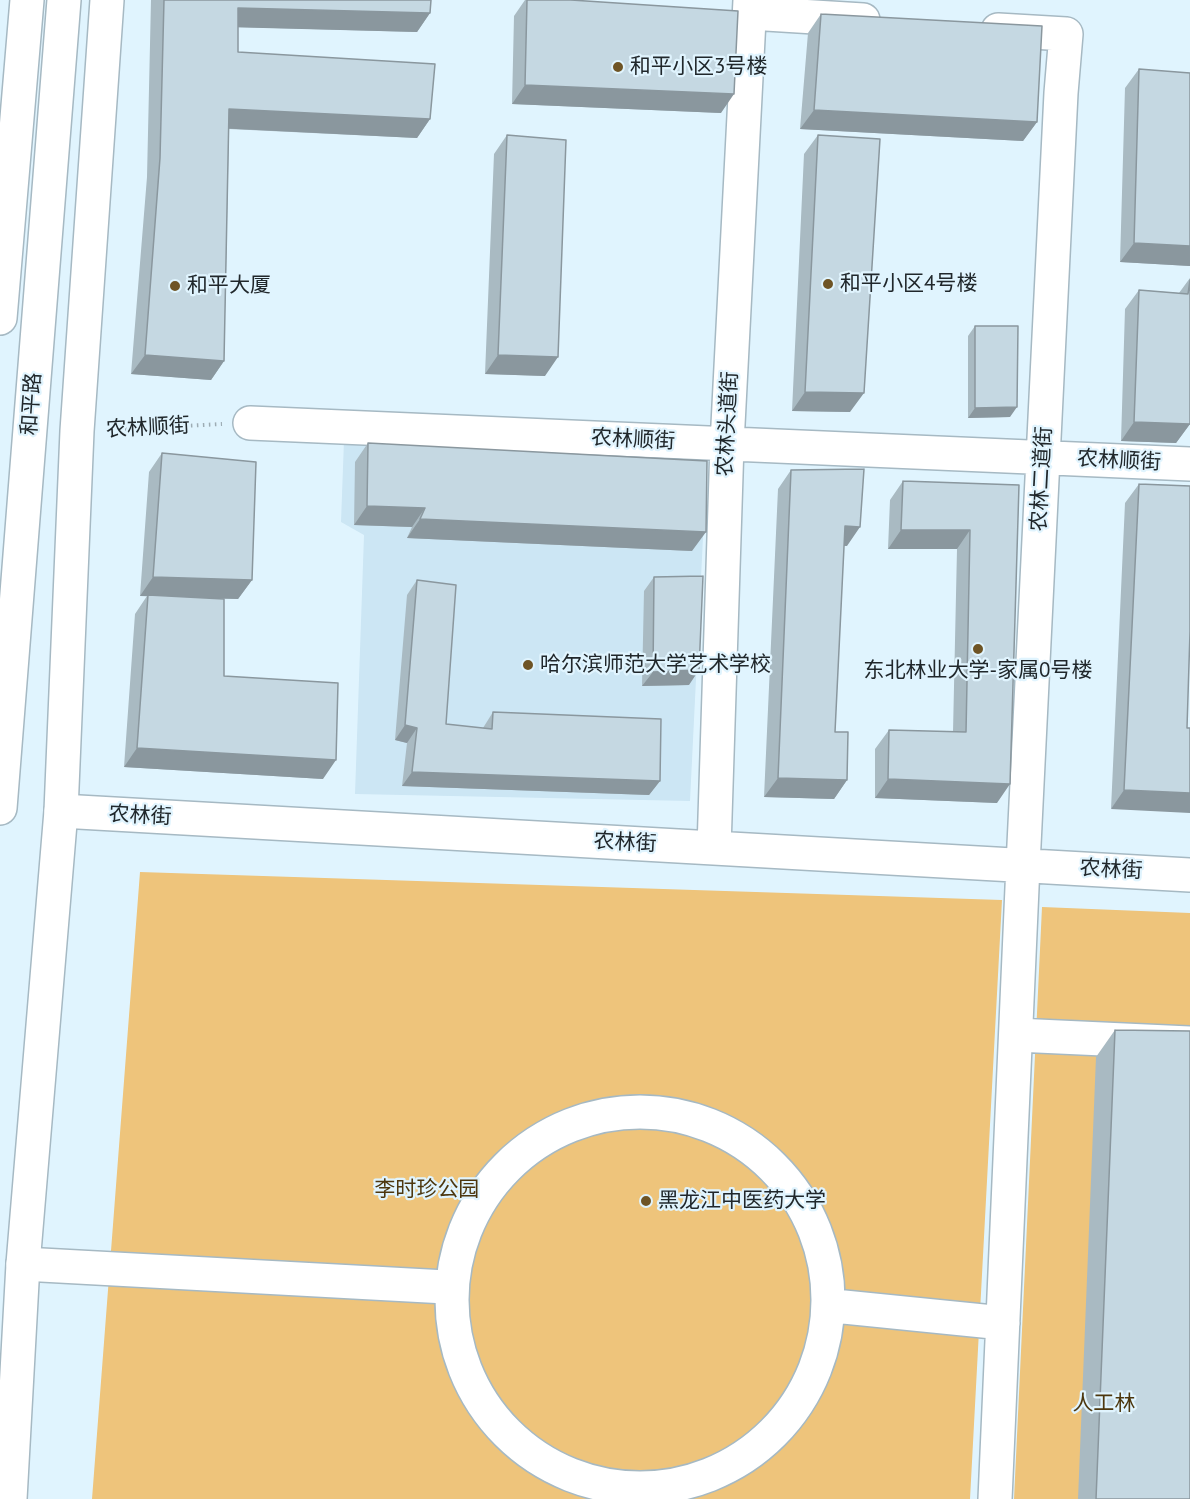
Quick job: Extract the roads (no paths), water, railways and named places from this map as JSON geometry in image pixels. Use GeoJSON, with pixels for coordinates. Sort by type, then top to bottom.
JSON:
{"type":"FeatureCollection","features":[{"type":"Feature","properties":{"kind":"street"},"geometry":{"type":"LineString","coordinates":[[0,318],[27,0]]}},
{"type":"Feature","properties":{"kind":"street","name":"和平路"},"geometry":{"type":"LineString","coordinates":[[0,808],[64,0]]}},
{"type":"Feature","properties":{"kind":"street"},"geometry":{"type":"LineString","coordinates":[[10,1499],[23,1264],[61,811],[77,431],[107,0]]}},
{"type":"Feature","properties":{"kind":"street"},"geometry":{"type":"LineString","coordinates":[[750,6],[890,22]]}},
{"type":"Feature","properties":{"kind":"street","name":"农林头道街"},"geometry":{"type":"LineString","coordinates":[[714,848],[727,444],[750,6]]}},
{"type":"Feature","properties":{"kind":"street","name":"农林二道街"},"geometry":{"type":"LineString","coordinates":[[972,28],[1066,34],[1061,93],[1023,865],[996,1499]]}},
{"type":"Feature","properties":{"kind":"street","name":"农林顺街"},"geometry":{"type":"LineString","coordinates":[[250,423],[1190,464]]}},
{"type":"Feature","properties":{"kind":"street","name":"农林街"},"geometry":{"type":"LineString","coordinates":[[61,811],[1190,874]]}},
{"type":"Feature","properties":{"kind":"street"},"geometry":{"type":"LineString","coordinates":[[1016,1035],[1190,1043]]}},
{"type":"Feature","properties":{"kind":"street"},"geometry":{"type":"LineString","coordinates":[[647,1112],[691,1121],[738,1138],[781,1168],[830,1260],[834,1306],[820,1354],[795,1400],[765,1439],[727,1467],[686,1482],[630,1491],[588,1480],[548,1463],[508,1433],[479,1397],[457,1354],[446,1287],[449,1261],[470,1216],[500,1175],[539,1141],[591,1119],[647,1112]]}},
{"type":"Feature","properties":{"kind":"street"},"geometry":{"type":"LineString","coordinates":[[23,1264],[446,1287]]}},
{"type":"Feature","properties":{"kind":"street"},"geometry":{"type":"LineString","coordinates":[[834,1306],[1003,1323]]}},
{"type":"Feature","properties":{"kind":"place","name":"和平小区3号楼"},"geometry":{"type":"Point","coordinates":[618,67]}},
{"type":"Feature","properties":{"kind":"place","name":"和平小区4号楼"},"geometry":{"type":"Point","coordinates":[828,284]}},
{"type":"Feature","properties":{"kind":"place","name":"和平大厦"},"geometry":{"type":"Point","coordinates":[175,286]}},
{"type":"Feature","properties":{"kind":"place","name":"东北林业大学-家属0号楼"},"geometry":{"type":"Point","coordinates":[978,649]}},
{"type":"Feature","properties":{"kind":"place","name":"哈尔滨师范大学艺术学校"},"geometry":{"type":"Point","coordinates":[528,665]}},
{"type":"Feature","properties":{"kind":"place","name":"黑龙江中医药大学"},"geometry":{"type":"Point","coordinates":[646,1201]}},
{"type":"Feature","properties":{"kind":"park label","name":"李时珍公园"},"geometry":{"type":"Point","coordinates":[427,1190]}},
{"type":"Feature","properties":{"kind":"park label","name":"人工林"},"geometry":{"type":"Point","coordinates":[1104,1404]}}]}
